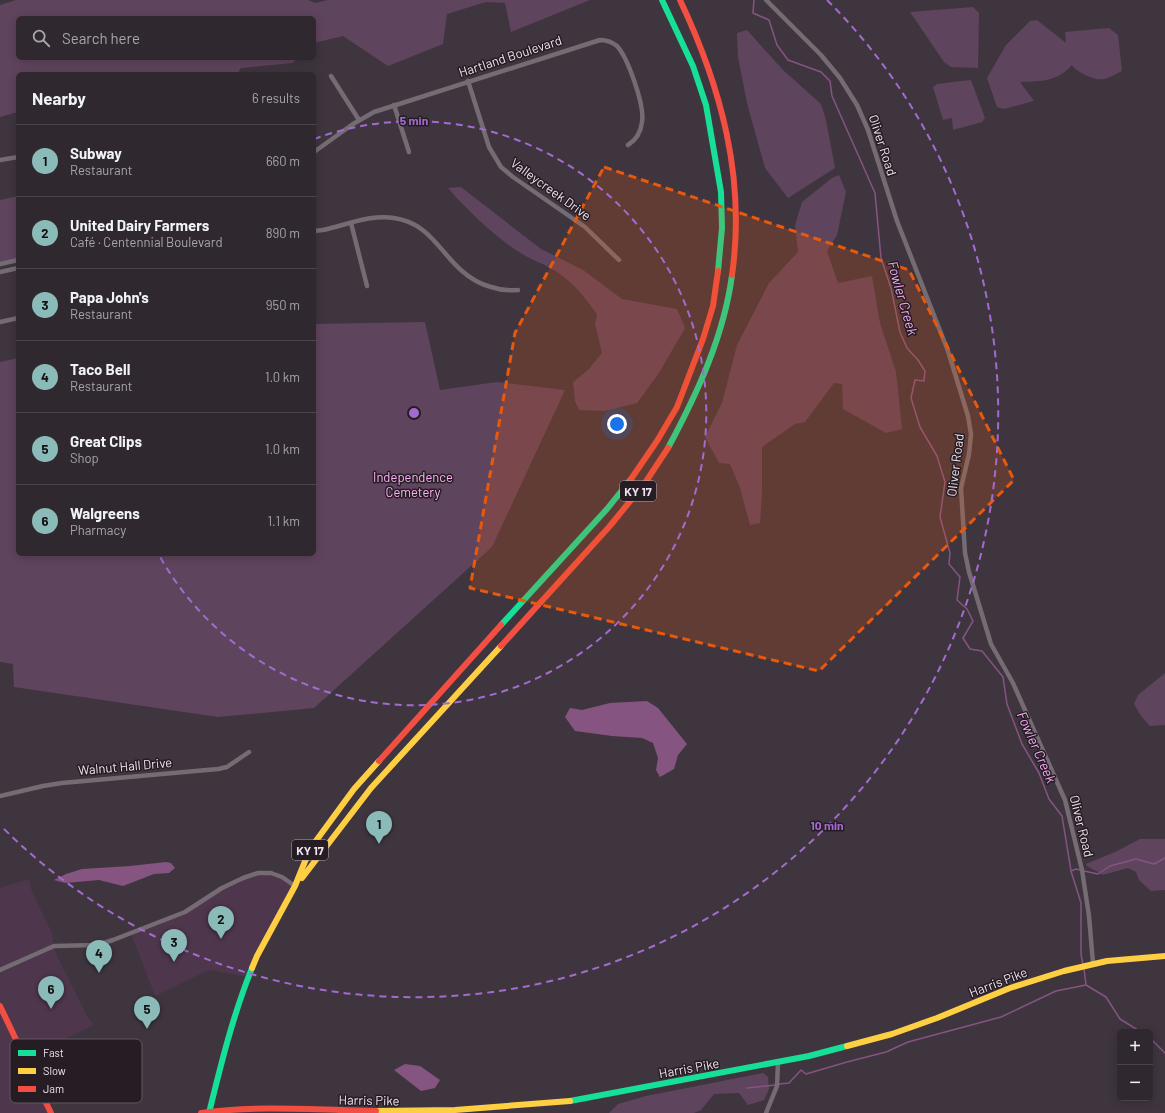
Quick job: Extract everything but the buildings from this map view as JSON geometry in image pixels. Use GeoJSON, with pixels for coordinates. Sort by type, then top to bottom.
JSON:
{"type":"FeatureCollection","features":[{"type":"Feature","properties":{"kind":"main road","name":"KY 17"},"geometry":{"type":"LineString","coordinates":[[210,1112],[228,1037],[244,988],[257,956],[295,886],[310,849],[354,789],[427,706],[607,509],[632,478],[657,441],[677,406],[688,379],[703,339],[713,306],[719,266],[722,228],[721,192],[706,105],[693,66],[662,0]]}},
{"type":"Feature","properties":{"kind":"main road","name":"KY 17"},"geometry":{"type":"LineString","coordinates":[[295,886],[372,788],[609,527],[640,489],[663,456],[701,384],[713,350],[731,284],[735,257],[737,222],[735,186],[730,151],[720,104],[705,56],[680,0]]}},
{"type":"Feature","properties":{"kind":"main road","name":"Harris Pike"},"geometry":{"type":"LineString","coordinates":[[201,1113],[261,1109],[400,1112],[574,1101],[778,1063],[822,1053],[892,1034],[937,1018],[1035,979],[1093,963],[1131,958],[1165,956]]}},
{"type":"Feature","properties":{"kind":"main road"},"geometry":{"type":"LineString","coordinates":[[0,1006],[16,1039]]}},
{"type":"Feature","properties":{"kind":"main road"},"geometry":{"type":"LineString","coordinates":[[46,1103],[51,1113]]}},
{"type":"Feature","properties":{"kind":"street","name":"Oliver Road"},"geometry":{"type":"LineString","coordinates":[[766,0],[821,55],[840,78],[858,106],[868,130],[895,215],[948,351],[966,410],[971,434],[969,454],[961,488],[965,553],[968,572],[991,644],[1013,683],[1065,800],[1082,870],[1089,916],[1093,963]]}},
{"type":"Feature","properties":{"kind":"street","name":"Hartland Boulevard"},"geometry":{"type":"LineString","coordinates":[[316,151],[359,120],[374,112],[600,40],[610,42],[620,51],[633,75],[642,115],[642,122],[633,142],[628,146]]}},
{"type":"Feature","properties":{"kind":"street"},"geometry":{"type":"LineString","coordinates":[[331,76],[359,120]]}},
{"type":"Feature","properties":{"kind":"street","name":"Valleycreek Drive"},"geometry":{"type":"LineString","coordinates":[[468,81],[489,147],[501,167],[585,227],[619,260]]}},
{"type":"Feature","properties":{"kind":"street"},"geometry":{"type":"LineString","coordinates":[[394,105],[409,152]]}},
{"type":"Feature","properties":{"kind":"street"},"geometry":{"type":"LineString","coordinates":[[0,160],[16,157]]}},
{"type":"Feature","properties":{"kind":"street"},"geometry":{"type":"LineString","coordinates":[[316,231],[376,217],[387,217],[408,222],[429,234],[461,270],[472,279],[483,285],[503,291],[518,290]]}},
{"type":"Feature","properties":{"kind":"street"},"geometry":{"type":"LineString","coordinates":[[352,223],[367,286]]}},
{"type":"Feature","properties":{"kind":"street"},"geometry":{"type":"LineString","coordinates":[[0,264],[16,260]]}},
{"type":"Feature","properties":{"kind":"street"},"geometry":{"type":"LineString","coordinates":[[0,272],[16,268]]}},
{"type":"Feature","properties":{"kind":"street"},"geometry":{"type":"LineString","coordinates":[[0,322],[16,318]]}},
{"type":"Feature","properties":{"kind":"street","name":"Walnut Hall Drive"},"geometry":{"type":"LineString","coordinates":[[0,796],[62,783],[218,769],[227,766],[249,752]]}},
{"type":"Feature","properties":{"kind":"street"},"geometry":{"type":"LineString","coordinates":[[0,970],[54,946],[97,945],[119,938],[185,912],[222,888],[258,873],[271,873],[282,877],[295,886]]}},
{"type":"Feature","properties":{"kind":"street"},"geometry":{"type":"LineString","coordinates":[[766,1113],[777,1086],[778,1063]]}},
{"type":"Feature","properties":{"kind":"highlighted area"},"geometry":{"type":"Polygon","coordinates":[[[604,167],[909,270],[1014,480],[819,671],[470,588],[515,333],[604,167]]]}},
{"type":"Feature","properties":{"kind":"shaded area"},"geometry":{"type":"Polygon","coordinates":[[[647,701],[658,708],[687,744],[678,755],[674,769],[660,777],[656,770],[658,758],[653,743],[642,738],[575,731],[565,717],[570,708],[582,710],[610,703],[647,701]]]}},
{"type":"Feature","properties":{"kind":"shaded area"},"geometry":{"type":"Polygon","coordinates":[[[166,862],[171,863],[175,868],[169,873],[154,874],[123,886],[99,880],[65,883],[54,880],[82,869],[166,862]]]}},
{"type":"Feature","properties":{"kind":"shaded area"},"geometry":{"type":"Polygon","coordinates":[[[271,873],[295,886],[248,977],[209,970],[155,996],[131,933],[185,912],[243,878],[271,873]]]}},
{"type":"Feature","properties":{"kind":"shaded area"},"geometry":{"type":"Polygon","coordinates":[[[29,879],[32,892],[52,933],[57,956],[87,1016],[94,1025],[64,1039],[10,1039],[10,1103],[47,1103],[51,1113],[0,1113],[0,888],[29,879]]]}},
{"type":"Feature","properties":{"kind":"shaded area"},"geometry":{"type":"Polygon","coordinates":[[[405,1064],[420,1066],[440,1080],[435,1088],[421,1091],[394,1070],[405,1064]]]}},
{"type":"Feature","properties":{"kind":"green space"},"geometry":{"type":"Polygon","coordinates":[[[16,0],[308,0],[315,3],[328,0],[590,0],[511,32],[505,3],[486,2],[447,14],[443,44],[388,66],[343,36],[316,43],[316,16],[16,16],[16,60],[296,60],[292,63],[241,68],[238,72],[16,72],[16,113],[0,117],[0,5],[16,0]]]}},
{"type":"Feature","properties":{"kind":"green space"},"geometry":{"type":"Polygon","coordinates":[[[973,7],[979,13],[978,68],[951,67],[944,62],[910,12],[973,7]]]}},
{"type":"Feature","properties":{"kind":"green space"},"geometry":{"type":"Polygon","coordinates":[[[1037,20],[1066,43],[1065,32],[1109,28],[1118,35],[1122,71],[1109,78],[1096,79],[1077,70],[1072,65],[1060,75],[1048,80],[1020,82],[1034,101],[1004,109],[997,107],[987,78],[1006,45],[1030,21],[1037,20]]]}},
{"type":"Feature","properties":{"kind":"green space"},"geometry":{"type":"Polygon","coordinates":[[[747,30],[783,70],[821,104],[826,120],[835,168],[788,198],[765,168],[747,103],[738,57],[737,33],[747,30]]]}},
{"type":"Feature","properties":{"kind":"green space"},"geometry":{"type":"Polygon","coordinates":[[[971,80],[985,118],[982,122],[953,130],[952,118],[943,120],[933,87],[937,84],[971,80]]]}},
{"type":"Feature","properties":{"kind":"green space"},"geometry":{"type":"Polygon","coordinates":[[[839,175],[846,192],[837,235],[827,251],[838,283],[872,276],[880,323],[896,372],[902,429],[886,433],[843,409],[842,384],[834,383],[805,422],[795,424],[762,447],[762,494],[760,523],[750,525],[740,488],[730,464],[719,463],[705,437],[722,403],[737,345],[769,283],[798,252],[795,225],[802,202],[832,178],[839,175]]]}},
{"type":"Feature","properties":{"kind":"green space"},"geometry":{"type":"Polygon","coordinates":[[[461,187],[541,249],[583,270],[622,299],[677,309],[685,328],[659,373],[637,403],[605,411],[579,410],[575,401],[573,382],[588,370],[602,353],[595,324],[597,314],[569,281],[552,269],[519,252],[500,238],[472,214],[448,188],[461,187]]]}},
{"type":"Feature","properties":{"kind":"green space"},"geometry":{"type":"Polygon","coordinates":[[[16,196],[16,260],[0,264],[0,200],[16,196]]]}},
{"type":"Feature","properties":{"kind":"green space","name":"Independence Cemetery"},"geometry":{"type":"Polygon","coordinates":[[[425,322],[440,390],[497,382],[565,390],[492,547],[314,708],[218,717],[14,687],[13,664],[0,662],[0,362],[16,358],[16,556],[316,556],[316,324],[425,322]]]}},
{"type":"Feature","properties":{"kind":"green space"},"geometry":{"type":"Polygon","coordinates":[[[1165,673],[1165,725],[1150,726],[1141,716],[1134,704],[1138,695],[1165,673]]]}},
{"type":"Feature","properties":{"kind":"green space"},"geometry":{"type":"Polygon","coordinates":[[[1140,839],[1165,839],[1165,890],[1151,891],[1139,880],[1136,872],[1128,868],[1103,875],[1086,864],[1115,852],[1140,839]]]}},
{"type":"Feature","properties":{"kind":"green space"},"geometry":{"type":"Polygon","coordinates":[[[763,1073],[768,1077],[769,1089],[764,1100],[748,1105],[739,1093],[714,1094],[701,1110],[694,1113],[609,1113],[618,1104],[646,1096],[763,1073]]]}},
{"type":"Feature","properties":{"kind":"waterway","name":"Fowler Creek"},"geometry":{"type":"LineString","coordinates":[[754,0],[753,13],[769,20],[777,45],[788,60],[821,72],[830,81],[832,96],[875,193],[881,258],[891,288],[900,332],[907,348],[918,360],[925,371],[924,381],[915,380],[911,398],[920,427],[937,456],[945,482],[940,517],[950,553],[949,564],[960,577],[957,600],[967,609],[973,621],[963,638],[970,649],[982,651],[1003,677],[1007,704],[1022,744],[1039,773],[1049,799],[1062,816],[1071,871],[1081,903],[1081,954],[1083,965]]}},
{"type":"Feature","properties":{"kind":"waterway"},"geometry":{"type":"LineString","coordinates":[[1084,871],[1098,874],[1110,866],[1136,859],[1154,864],[1165,858]]}},
{"type":"Feature","properties":{"kind":"waterway"},"geometry":{"type":"LineString","coordinates":[[1071,871],[1076,869],[1080,870]]}},
{"type":"Feature","properties":{"kind":"waterway","name":"Fowler Creek"},"geometry":{"type":"LineString","coordinates":[[1084,969],[1086,985],[1106,997],[1120,1019],[1136,1029]]}},
{"type":"Feature","properties":{"kind":"waterway"},"geometry":{"type":"LineString","coordinates":[[779,1084],[789,1083],[801,1070],[806,1074],[886,1052],[908,1042],[1001,1017],[1056,991],[1086,985]]}},
{"type":"Feature","properties":{"kind":"waterway","name":"Fowler Creek"},"geometry":{"type":"LineString","coordinates":[[1153,1041],[1165,1053]]}},
{"type":"Feature","properties":{"kind":"waterway"},"geometry":{"type":"LineString","coordinates":[[747,1088],[775,1085]]}},
{"type":"Feature","properties":{"kind":"traffic: fast"},"geometry":{"type":"LineString","coordinates":[[662,0],[693,66],[706,105],[721,192],[722,228],[718,271]]}},
{"type":"Feature","properties":{"kind":"traffic: fast"},"geometry":{"type":"LineString","coordinates":[[668,448],[689,407],[708,364],[723,320],[732,275]]}},
{"type":"Feature","properties":{"kind":"traffic: fast"},"geometry":{"type":"LineString","coordinates":[[501,625],[607,509],[631,479]]}},
{"type":"Feature","properties":{"kind":"traffic: fast"},"geometry":{"type":"LineString","coordinates":[[209,1113],[233,1022],[252,968]]}},
{"type":"Feature","properties":{"kind":"traffic: fast"},"geometry":{"type":"LineString","coordinates":[[570,1101],[809,1056],[847,1046]]}},
{"type":"Feature","properties":{"kind":"traffic: slow"},"geometry":{"type":"LineString","coordinates":[[302,878],[371,788],[501,646]]}},
{"type":"Feature","properties":{"kind":"traffic: slow"},"geometry":{"type":"LineString","coordinates":[[252,968],[295,886],[310,849],[354,789],[379,761]]}},
{"type":"Feature","properties":{"kind":"traffic: slow"},"geometry":{"type":"LineString","coordinates":[[847,1046],[892,1034],[937,1018],[1010,988],[1064,971],[1107,961],[1165,956]]}},
{"type":"Feature","properties":{"kind":"traffic: slow"},"geometry":{"type":"LineString","coordinates":[[376,1111],[455,1110],[570,1101]]}},
{"type":"Feature","properties":{"kind":"traffic: jam"},"geometry":{"type":"LineString","coordinates":[[680,0],[695,33],[707,66],[727,134],[733,168],[736,203],[732,275]]}},
{"type":"Feature","properties":{"kind":"traffic: jam"},"geometry":{"type":"LineString","coordinates":[[631,479],[657,441],[677,407],[703,339],[713,306],[718,271]]}},
{"type":"Feature","properties":{"kind":"traffic: jam"},"geometry":{"type":"LineString","coordinates":[[501,646],[609,527],[645,483],[668,448]]}},
{"type":"Feature","properties":{"kind":"traffic: jam"},"geometry":{"type":"LineString","coordinates":[[379,761],[501,625]]}},
{"type":"Feature","properties":{"kind":"traffic: jam"},"geometry":{"type":"LineString","coordinates":[[0,1006],[16,1039]]}},
{"type":"Feature","properties":{"kind":"traffic: jam"},"geometry":{"type":"LineString","coordinates":[[46,1103],[51,1113]]}},
{"type":"Feature","properties":{"kind":"traffic: jam"},"geometry":{"type":"LineString","coordinates":[[201,1113],[244,1109],[376,1111]]}},
{"type":"Feature","properties":{"kind":"place","name":"Subway"},"geometry":{"type":"Point","coordinates":[379,844]}},
{"type":"Feature","properties":{"kind":"place","name":"United Dairy Farmers"},"geometry":{"type":"Point","coordinates":[221,939]}},
{"type":"Feature","properties":{"kind":"place","name":"Papa John's"},"geometry":{"type":"Point","coordinates":[174,962]}},
{"type":"Feature","properties":{"kind":"place","name":"Taco Bell"},"geometry":{"type":"Point","coordinates":[99,973]}},
{"type":"Feature","properties":{"kind":"place","name":"Walgreens"},"geometry":{"type":"Point","coordinates":[51,1009]}},
{"type":"Feature","properties":{"kind":"place","name":"Great Clips"},"geometry":{"type":"Point","coordinates":[147,1029]}}]}
